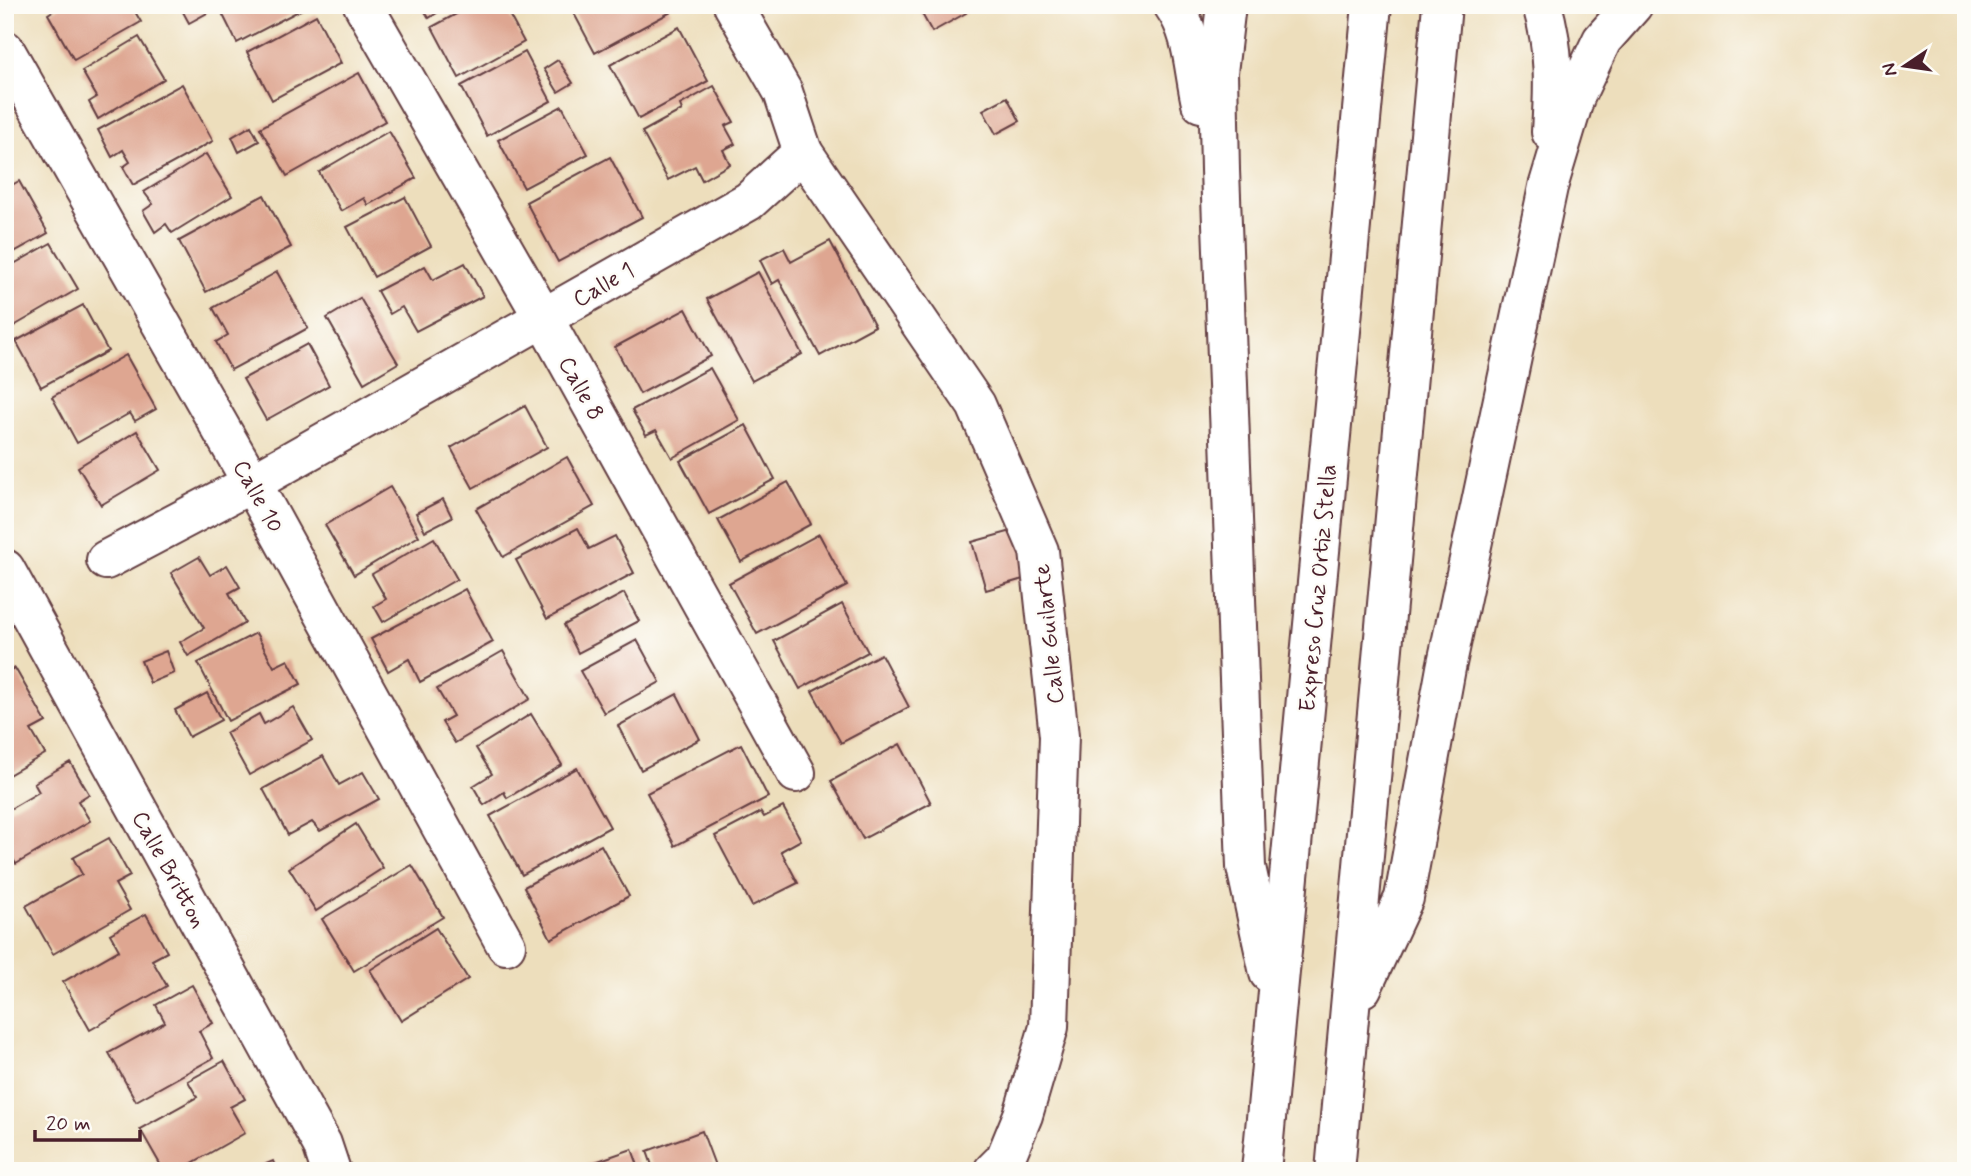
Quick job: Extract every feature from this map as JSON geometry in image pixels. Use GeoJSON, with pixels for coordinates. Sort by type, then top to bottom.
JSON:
{"type":"FeatureCollection","features":[{"type":"Feature","properties":{"kind":"main road","name":"Calle 8"},"geometry":{"type":"LineString","coordinates":[[363,5],[544,319],[796,773]]}},
{"type":"Feature","properties":{"kind":"main road"},"geometry":{"type":"LineString","coordinates":[[733,5],[783,92],[803,152]]}},
{"type":"Feature","properties":{"kind":"main road"},"geometry":{"type":"LineString","coordinates":[[1173,5],[1179,13],[1193,51],[1200,99],[1220,170]]}},
{"type":"Feature","properties":{"kind":"main road"},"geometry":{"type":"LineString","coordinates":[[1226,5],[1218,72],[1220,170],[1245,867],[1277,1009]]}},
{"type":"Feature","properties":{"kind":"main road","name":"Expreso Cruz Ortiz Stella"},"geometry":{"type":"LineString","coordinates":[[1261,1171],[1372,5]]}},
{"type":"Feature","properties":{"kind":"main road"},"geometry":{"type":"LineString","coordinates":[[1335,1171],[1442,5]]}},
{"type":"Feature","properties":{"kind":"main road"},"geometry":{"type":"LineString","coordinates":[[1542,5],[1551,36],[1553,90],[1548,187]]}},
{"type":"Feature","properties":{"kind":"main road"},"geometry":{"type":"LineString","coordinates":[[1350,1012],[1404,898],[1446,668],[1548,187],[1575,97],[1602,40],[1633,5]]}},
{"type":"Feature","properties":{"kind":"main road","name":"Calle 10"},"geometry":{"type":"LineString","coordinates":[[5,50],[252,483],[506,944]]}},
{"type":"Feature","properties":{"kind":"main road","name":"Calle 1"},"geometry":{"type":"LineString","coordinates":[[106,560],[252,483],[749,201],[803,152]]}},
{"type":"Feature","properties":{"kind":"main road","name":"Calle Guilarte"},"geometry":{"type":"LineString","coordinates":[[803,152],[976,405],[1040,551],[1059,736],[1049,1027],[1023,1115],[1005,1159],[993,1171]]}},
{"type":"Feature","properties":{"kind":"main road","name":"Calle Britton"},"geometry":{"type":"LineString","coordinates":[[5,569],[322,1144],[331,1171]]}},
{"type":"Feature","properties":{"kind":"building"},"geometry":{"type":"Polygon","coordinates":[[[62,5],[131,5],[141,22],[74,60],[48,14],[62,5]]]}},
{"type":"Feature","properties":{"kind":"building"},"geometry":{"type":"Polygon","coordinates":[[[196,5],[203,5],[207,13],[189,23],[183,12],[196,5]]]}},
{"type":"Feature","properties":{"kind":"building"},"geometry":{"type":"Polygon","coordinates":[[[218,5],[310,5],[237,43],[218,5]]]}},
{"type":"Feature","properties":{"kind":"building"},"geometry":{"type":"Polygon","coordinates":[[[421,5],[449,5],[429,18],[421,5]]]}},
{"type":"Feature","properties":{"kind":"building"},"geometry":{"type":"Polygon","coordinates":[[[473,5],[504,5],[524,42],[459,78],[432,27],[473,5]]]}},
{"type":"Feature","properties":{"kind":"building"},"geometry":{"type":"Polygon","coordinates":[[[667,5],[671,12],[595,53],[570,6],[667,5]]]}},
{"type":"Feature","properties":{"kind":"building"},"geometry":{"type":"Polygon","coordinates":[[[917,5],[961,5],[966,13],[932,32],[917,5]]]}},
{"type":"Feature","properties":{"kind":"building"},"geometry":{"type":"Polygon","coordinates":[[[316,15],[341,63],[272,100],[247,52],[316,15]]]}},
{"type":"Feature","properties":{"kind":"building"},"geometry":{"type":"Polygon","coordinates":[[[679,27],[708,81],[639,119],[610,65],[679,27]]]}},
{"type":"Feature","properties":{"kind":"building"},"geometry":{"type":"Polygon","coordinates":[[[139,37],[164,79],[98,119],[89,102],[97,97],[82,71],[139,37]]]}},
{"type":"Feature","properties":{"kind":"building"},"geometry":{"type":"Polygon","coordinates":[[[525,52],[551,101],[487,136],[461,86],[525,52]]]}},
{"type":"Feature","properties":{"kind":"building"},"geometry":{"type":"Polygon","coordinates":[[[558,60],[573,83],[558,92],[544,69],[558,60]]]}},
{"type":"Feature","properties":{"kind":"building"},"geometry":{"type":"Polygon","coordinates":[[[359,73],[385,121],[287,176],[260,128],[359,73]]]}},
{"type":"Feature","properties":{"kind":"building"},"geometry":{"type":"Polygon","coordinates":[[[182,84],[213,141],[133,185],[123,167],[130,162],[123,150],[112,157],[98,130],[182,84]]]}},
{"type":"Feature","properties":{"kind":"building"},"geometry":{"type":"Polygon","coordinates":[[[714,86],[734,122],[725,126],[735,144],[723,150],[730,164],[702,180],[695,166],[668,180],[642,132],[682,110],[680,105],[714,86]]]}},
{"type":"Feature","properties":{"kind":"building"},"geometry":{"type":"Polygon","coordinates":[[[1007,97],[1020,121],[996,134],[983,110],[1007,97]]]}},
{"type":"Feature","properties":{"kind":"building"},"geometry":{"type":"Polygon","coordinates":[[[562,106],[588,154],[524,188],[498,140],[562,106]]]}},
{"type":"Feature","properties":{"kind":"building"},"geometry":{"type":"Polygon","coordinates":[[[251,126],[259,141],[239,152],[232,137],[251,126]]]}},
{"type":"Feature","properties":{"kind":"building"},"geometry":{"type":"Polygon","coordinates":[[[389,131],[416,178],[368,205],[364,198],[341,211],[319,172],[389,131]]]}},
{"type":"Feature","properties":{"kind":"building"},"geometry":{"type":"Polygon","coordinates":[[[206,154],[232,196],[172,233],[166,224],[155,232],[143,211],[153,204],[144,192],[206,154]]]}},
{"type":"Feature","properties":{"kind":"building"},"geometry":{"type":"Polygon","coordinates":[[[610,157],[642,217],[558,262],[526,202],[610,157]]]}},
{"type":"Feature","properties":{"kind":"building"},"geometry":{"type":"Polygon","coordinates":[[[19,181],[48,233],[5,257],[5,189],[19,181]]]}},
{"type":"Feature","properties":{"kind":"building"},"geometry":{"type":"Polygon","coordinates":[[[264,195],[291,247],[206,292],[179,241],[264,195]]]}},
{"type":"Feature","properties":{"kind":"building"},"geometry":{"type":"Polygon","coordinates":[[[405,197],[431,246],[374,277],[347,227],[405,197]]]}},
{"type":"Feature","properties":{"kind":"building"},"geometry":{"type":"Polygon","coordinates":[[[830,241],[875,326],[820,356],[779,280],[772,284],[760,260],[784,248],[791,262],[830,241]]]}},
{"type":"Feature","properties":{"kind":"building"},"geometry":{"type":"Polygon","coordinates":[[[51,243],[78,289],[14,326],[5,311],[5,269],[51,243]]]}},
{"type":"Feature","properties":{"kind":"building"},"geometry":{"type":"Polygon","coordinates":[[[465,263],[483,296],[416,331],[402,307],[390,314],[377,291],[425,266],[433,280],[465,263]]]}},
{"type":"Feature","properties":{"kind":"building"},"geometry":{"type":"Polygon","coordinates":[[[277,272],[308,328],[231,370],[216,342],[228,335],[213,308],[277,272]]]}},
{"type":"Feature","properties":{"kind":"building"},"geometry":{"type":"Polygon","coordinates":[[[758,272],[802,354],[752,381],[707,299],[758,272]]]}},
{"type":"Feature","properties":{"kind":"building"},"geometry":{"type":"Polygon","coordinates":[[[360,298],[398,363],[364,383],[327,318],[360,298]]]}},
{"type":"Feature","properties":{"kind":"building"},"geometry":{"type":"Polygon","coordinates":[[[83,305],[108,351],[41,387],[16,341],[83,305]]]}},
{"type":"Feature","properties":{"kind":"building"},"geometry":{"type":"Polygon","coordinates":[[[686,309],[711,356],[640,394],[615,347],[686,309]]]}},
{"type":"Feature","properties":{"kind":"building"},"geometry":{"type":"Polygon","coordinates":[[[307,344],[329,385],[266,420],[243,379],[307,344]]]}},
{"type":"Feature","properties":{"kind":"building"},"geometry":{"type":"Polygon","coordinates":[[[126,355],[156,409],[135,421],[130,413],[77,443],[52,397],[126,355]]]}},
{"type":"Feature","properties":{"kind":"building"},"geometry":{"type":"Polygon","coordinates":[[[710,368],[739,420],[672,458],[656,430],[646,435],[632,410],[710,368]]]}},
{"type":"Feature","properties":{"kind":"building"},"geometry":{"type":"Polygon","coordinates":[[[525,406],[547,447],[473,488],[451,448],[525,406]]]}},
{"type":"Feature","properties":{"kind":"building"},"geometry":{"type":"Polygon","coordinates":[[[746,425],[775,479],[709,514],[680,461],[746,425]]]}},
{"type":"Feature","properties":{"kind":"building"},"geometry":{"type":"Polygon","coordinates":[[[137,431],[160,470],[101,505],[78,467],[137,431]]]}},
{"type":"Feature","properties":{"kind":"building"},"geometry":{"type":"Polygon","coordinates":[[[567,457],[594,506],[503,557],[476,509],[567,457]]]}},
{"type":"Feature","properties":{"kind":"building"},"geometry":{"type":"Polygon","coordinates":[[[788,482],[811,524],[741,562],[718,520],[788,482]]]}},
{"type":"Feature","properties":{"kind":"building"},"geometry":{"type":"Polygon","coordinates":[[[390,487],[419,536],[354,575],[325,525],[390,487]]]}},
{"type":"Feature","properties":{"kind":"building"},"geometry":{"type":"Polygon","coordinates":[[[443,499],[452,517],[425,531],[416,513],[443,499]]]}},
{"type":"Feature","properties":{"kind":"building"},"geometry":{"type":"Polygon","coordinates":[[[578,528],[589,549],[615,536],[634,573],[547,619],[516,560],[578,528]]]}},
{"type":"Feature","properties":{"kind":"building"},"geometry":{"type":"Polygon","coordinates":[[[1019,529],[1033,576],[986,590],[972,542],[1019,529]]]}},
{"type":"Feature","properties":{"kind":"building"},"geometry":{"type":"Polygon","coordinates":[[[819,534],[847,586],[757,634],[729,583],[819,534]]]}},
{"type":"Feature","properties":{"kind":"building"},"geometry":{"type":"Polygon","coordinates":[[[434,538],[457,579],[383,622],[374,606],[386,599],[372,574],[434,538]]]}},
{"type":"Feature","properties":{"kind":"building"},"geometry":{"type":"Polygon","coordinates":[[[199,557],[210,575],[227,565],[240,587],[229,593],[245,623],[188,656],[180,642],[204,628],[171,573],[199,557]]]}},
{"type":"Feature","properties":{"kind":"building"},"geometry":{"type":"Polygon","coordinates":[[[465,589],[493,642],[420,682],[409,659],[388,671],[371,639],[465,589]]]}},
{"type":"Feature","properties":{"kind":"building"},"geometry":{"type":"Polygon","coordinates":[[[624,593],[639,621],[578,653],[564,625],[624,593]]]}},
{"type":"Feature","properties":{"kind":"building"},"geometry":{"type":"Polygon","coordinates":[[[842,604],[868,652],[800,689],[774,641],[842,604]]]}},
{"type":"Feature","properties":{"kind":"building"},"geometry":{"type":"Polygon","coordinates":[[[256,633],[274,667],[288,660],[301,684],[228,721],[198,663],[256,633]]]}},
{"type":"Feature","properties":{"kind":"building"},"geometry":{"type":"Polygon","coordinates":[[[637,640],[660,682],[604,713],[580,671],[637,640]]]}},
{"type":"Feature","properties":{"kind":"building"},"geometry":{"type":"Polygon","coordinates":[[[166,651],[174,673],[150,683],[141,661],[166,651]]]}},
{"type":"Feature","properties":{"kind":"building"},"geometry":{"type":"Polygon","coordinates":[[[503,651],[530,699],[455,743],[442,722],[453,716],[437,689],[503,651]]]}},
{"type":"Feature","properties":{"kind":"building"},"geometry":{"type":"Polygon","coordinates":[[[881,654],[909,707],[841,743],[812,691],[881,654]]]}},
{"type":"Feature","properties":{"kind":"building"},"geometry":{"type":"Polygon","coordinates":[[[15,668],[46,722],[31,730],[45,754],[5,777],[5,673],[15,668]]]}},
{"type":"Feature","properties":{"kind":"building"},"geometry":{"type":"Polygon","coordinates":[[[207,693],[221,720],[189,737],[175,710],[207,693]]]}},
{"type":"Feature","properties":{"kind":"building"},"geometry":{"type":"Polygon","coordinates":[[[677,694],[700,739],[641,770],[618,726],[677,694]]]}},
{"type":"Feature","properties":{"kind":"building"},"geometry":{"type":"Polygon","coordinates":[[[293,707],[312,740],[249,775],[226,733],[259,714],[264,724],[293,707]]]}},
{"type":"Feature","properties":{"kind":"building"},"geometry":{"type":"Polygon","coordinates":[[[531,714],[562,765],[507,798],[504,792],[484,805],[473,786],[492,774],[476,748],[531,714]]]}},
{"type":"Feature","properties":{"kind":"building"},"geometry":{"type":"Polygon","coordinates":[[[741,744],[768,797],[675,846],[647,793],[741,744]]]}},
{"type":"Feature","properties":{"kind":"building"},"geometry":{"type":"Polygon","coordinates":[[[900,744],[931,803],[863,839],[831,781],[900,744]]]}},
{"type":"Feature","properties":{"kind":"building"},"geometry":{"type":"Polygon","coordinates":[[[323,756],[339,785],[363,772],[379,799],[320,831],[312,822],[288,835],[263,789],[323,756]]]}},
{"type":"Feature","properties":{"kind":"building"},"geometry":{"type":"Polygon","coordinates":[[[70,762],[89,794],[78,801],[90,821],[16,864],[5,846],[5,812],[39,792],[34,783],[70,762]]]}},
{"type":"Feature","properties":{"kind":"building"},"geometry":{"type":"Polygon","coordinates":[[[577,768],[610,827],[522,875],[490,816],[577,768]]]}},
{"type":"Feature","properties":{"kind":"building"},"geometry":{"type":"Polygon","coordinates":[[[783,807],[801,840],[781,851],[798,883],[752,906],[715,836],[761,812],[764,817],[783,807]]]}},
{"type":"Feature","properties":{"kind":"building"},"geometry":{"type":"Polygon","coordinates":[[[356,824],[383,868],[316,911],[289,868],[356,824]]]}},
{"type":"Feature","properties":{"kind":"building"},"geometry":{"type":"Polygon","coordinates":[[[109,838],[130,876],[115,884],[130,910],[53,954],[26,906],[82,874],[73,858],[109,838]]]}},
{"type":"Feature","properties":{"kind":"building"},"geometry":{"type":"Polygon","coordinates":[[[601,845],[629,896],[551,939],[524,887],[601,845]]]}},
{"type":"Feature","properties":{"kind":"building"},"geometry":{"type":"Polygon","coordinates":[[[412,865],[443,917],[354,971],[322,919],[412,865]]]}},
{"type":"Feature","properties":{"kind":"building"},"geometry":{"type":"Polygon","coordinates":[[[146,914],[167,952],[152,960],[167,986],[90,1030],[63,982],[119,950],[110,934],[146,914]]]}},
{"type":"Feature","properties":{"kind":"building"},"geometry":{"type":"Polygon","coordinates":[[[436,928],[468,979],[401,1021],[370,970],[436,928]]]}},
{"type":"Feature","properties":{"kind":"building"},"geometry":{"type":"Polygon","coordinates":[[[192,985],[213,1023],[199,1031],[213,1058],[136,1101],[109,1053],[165,1022],[156,1005],[192,985]]]}},
{"type":"Feature","properties":{"kind":"building"},"geometry":{"type":"Polygon","coordinates":[[[224,1061],[245,1099],[230,1107],[245,1133],[178,1171],[164,1171],[140,1129],[197,1097],[188,1081],[224,1061]]]}},
{"type":"Feature","properties":{"kind":"building"},"geometry":{"type":"Polygon","coordinates":[[[702,1131],[717,1171],[654,1171],[647,1151],[702,1131]]]}},
{"type":"Feature","properties":{"kind":"building"},"geometry":{"type":"Polygon","coordinates":[[[632,1149],[640,1171],[575,1171],[575,1169],[632,1149]]]}},
{"type":"Feature","properties":{"kind":"building"},"geometry":{"type":"Polygon","coordinates":[[[273,1161],[277,1171],[250,1171],[273,1161]]]}}]}
